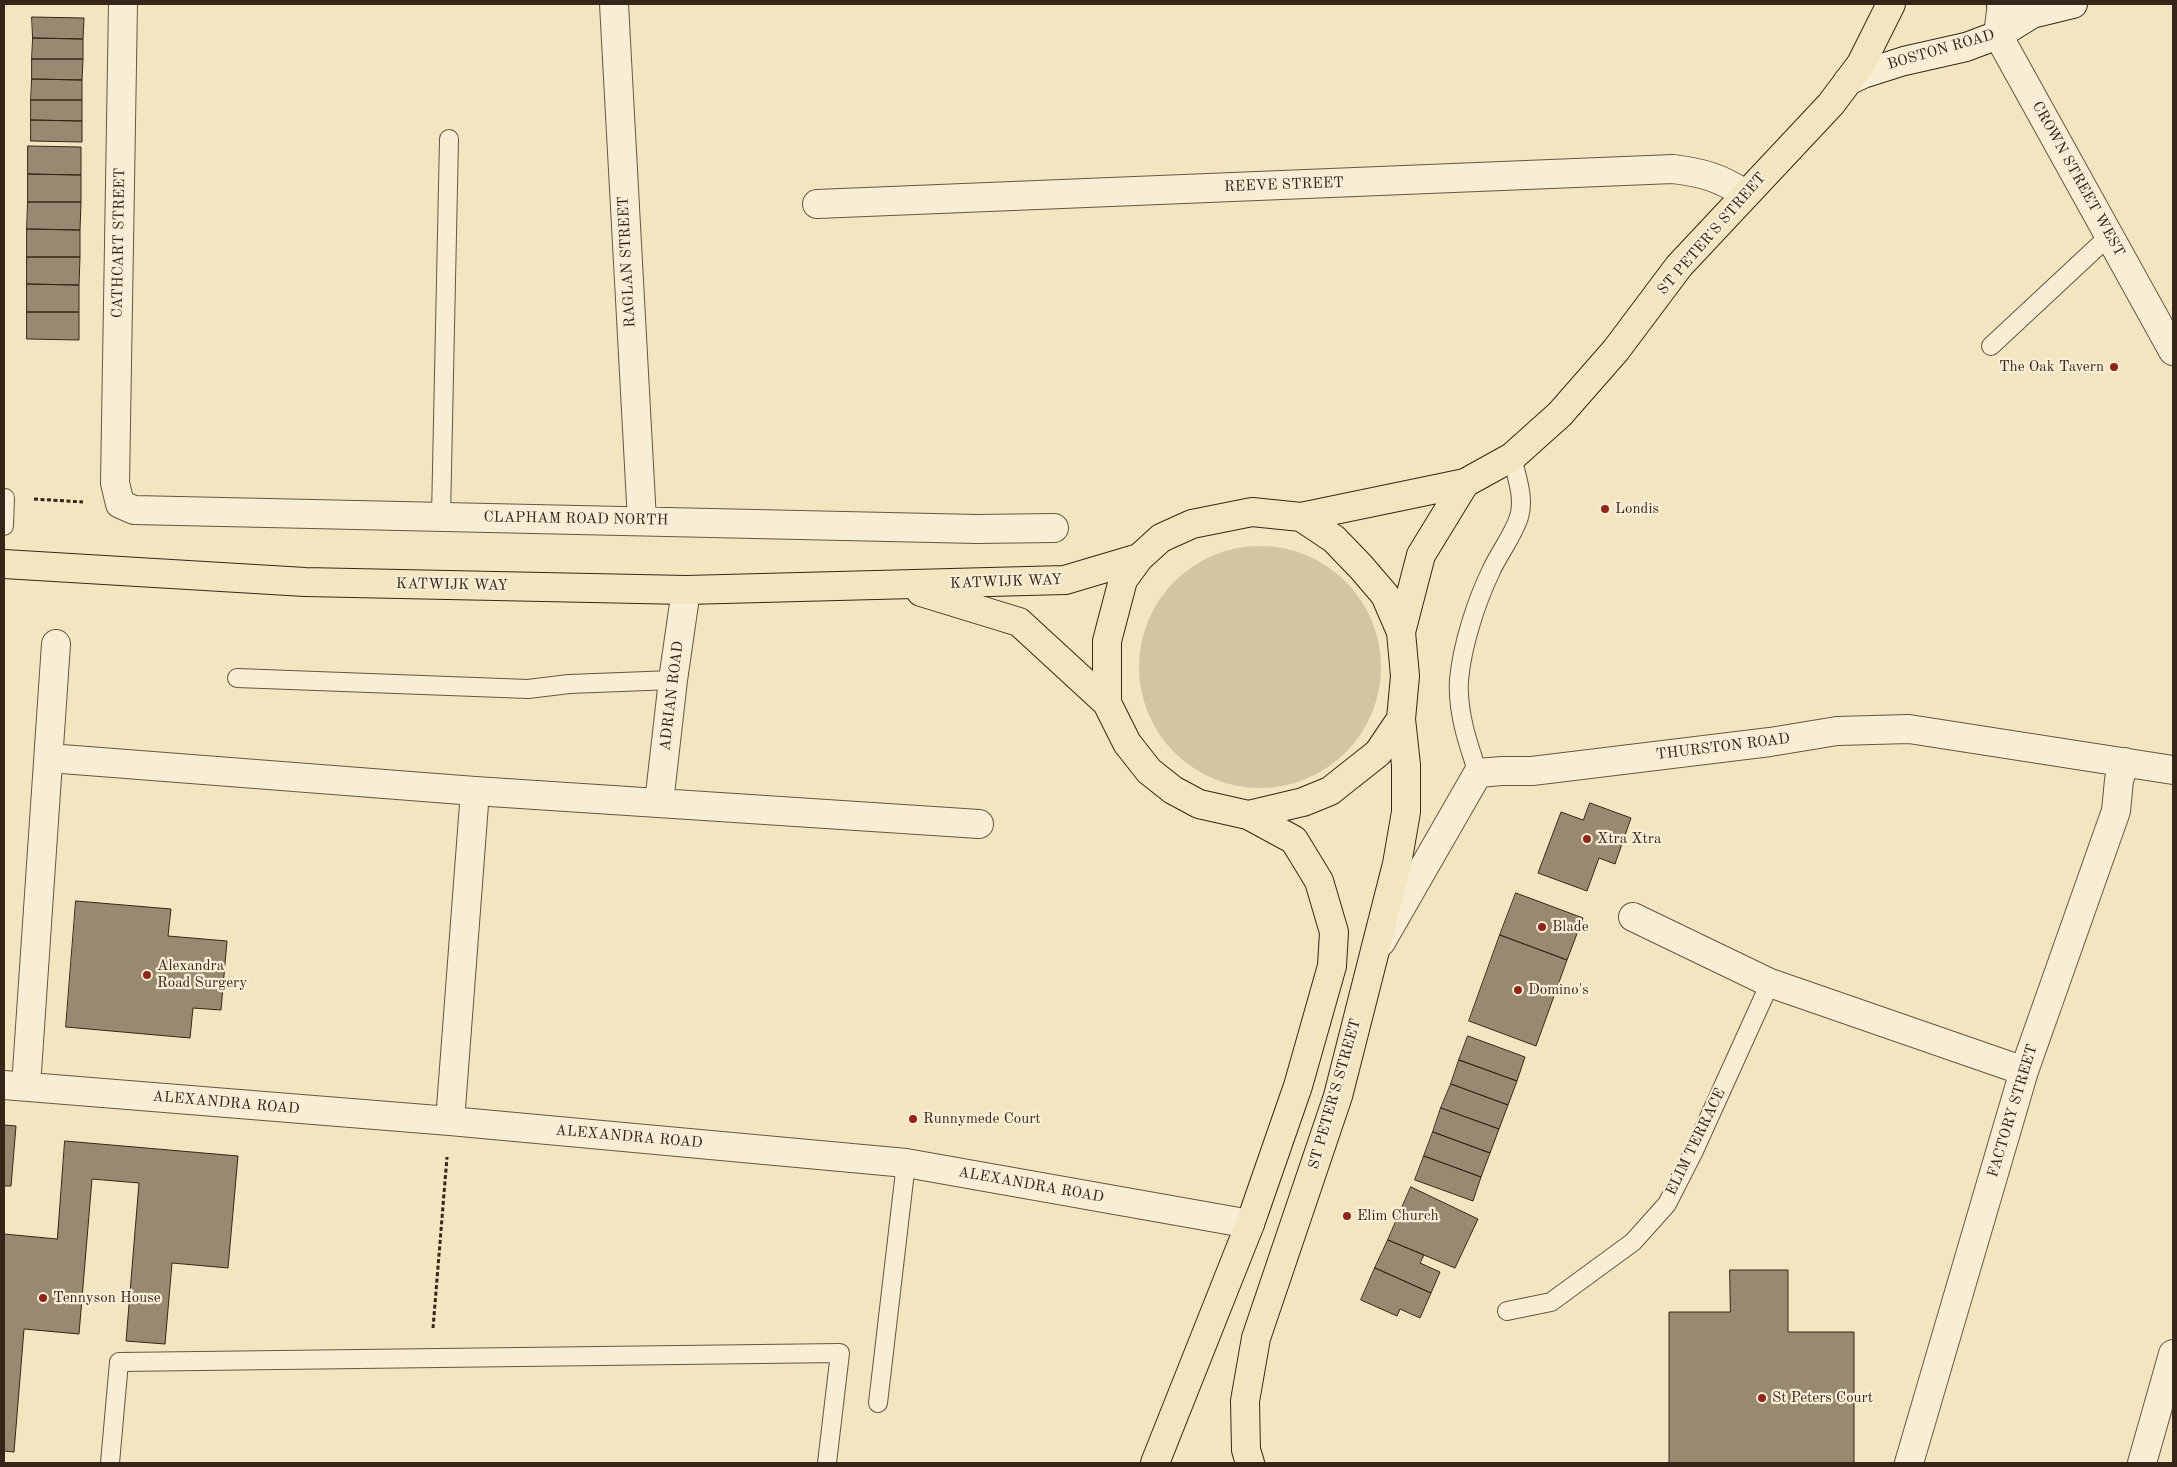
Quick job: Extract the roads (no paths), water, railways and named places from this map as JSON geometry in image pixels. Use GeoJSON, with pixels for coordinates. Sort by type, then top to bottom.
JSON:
{"type":"FeatureCollection","features":[{"type":"Feature","properties":{"kind":"main road","name":"ST PETER'S STREET"},"geometry":{"type":"LineString","coordinates":[[1301,517],[1465,483],[1512,457],[1560,414],[1616,350],[1679,266],[1831,104],[1861,64],[1891,4]]}},
{"type":"Feature","properties":{"kind":"main road","name":"ST PETER'S STREET"},"geometry":{"type":"LineString","coordinates":[[1250,1463],[1246,1450],[1245,1401],[1256,1338],[1338,1096],[1397,864],[1406,812],[1406,765],[1401,720],[1405,676],[1401,632],[1421,555],[1465,483]]}},
{"type":"Feature","properties":{"kind":"main road"},"geometry":{"type":"LineString","coordinates":[[1155,1463],[1250,1224],[1298,1086],[1332,966],[1334,932],[1319,881],[1294,840],[1248,815],[1199,804],[1167,785],[1149,771],[1128,743],[1107,703],[1107,641],[1123,580],[1139,558],[1161,538],[1192,524],[1252,512],[1301,517],[1334,539],[1361,567],[1385,595],[1401,632]]}},
{"type":"Feature","properties":{"kind":"main road","name":"KATWIJK WAY"},"geometry":{"type":"LineString","coordinates":[[4,564],[305,582],[686,590],[901,586],[1065,580],[1139,558]]}},
{"type":"Feature","properties":{"kind":"main road","name":"KATWIJK WAY"},"geometry":{"type":"LineString","coordinates":[[901,586],[1019,622],[1107,703]]}},
{"type":"Feature","properties":{"kind":"main road"},"geometry":{"type":"LineString","coordinates":[[1248,815],[1303,802],[1330,791],[1378,753],[1401,720]]}},
{"type":"Feature","properties":{"kind":"street","name":"CATHCART STREET"},"geometry":{"type":"LineString","coordinates":[[118,493],[123,4]]}},
{"type":"Feature","properties":{"kind":"street","name":"RAGLAN STREET"},"geometry":{"type":"LineString","coordinates":[[614,4],[642,521]]}},
{"type":"Feature","properties":{"kind":"street"},"geometry":{"type":"LineString","coordinates":[[1998,35],[2002,4],[2032,14]]}},
{"type":"Feature","properties":{"kind":"street","name":"BOSTON ROAD"},"geometry":{"type":"LineString","coordinates":[[1848,81],[1863,74],[1904,61],[1966,47],[1998,35],[2032,14],[2073,4]]}},
{"type":"Feature","properties":{"kind":"street","name":"CROWN STREET WEST"},"geometry":{"type":"LineString","coordinates":[[1998,35],[2173,351]]}},
{"type":"Feature","properties":{"kind":"street","name":"REEVE STREET"},"geometry":{"type":"LineString","coordinates":[[817,204],[1673,169],[1700,173],[1725,181],[1745,194]]}},
{"type":"Feature","properties":{"kind":"street","name":"CLAPHAM ROAD NORTH"},"geometry":{"type":"LineString","coordinates":[[118,493],[134,510],[977,529],[1054,528]]}},
{"type":"Feature","properties":{"kind":"street","name":"ADRIAN ROAD"},"geometry":{"type":"LineString","coordinates":[[659,802],[673,680],[686,590]]}},
{"type":"Feature","properties":{"kind":"street"},"geometry":{"type":"LineString","coordinates":[[15,1086],[49,758],[56,644]]}},
{"type":"Feature","properties":{"kind":"street","name":"THURSTON ROAD"},"geometry":{"type":"LineString","coordinates":[[1478,774],[1502,770],[1532,771],[1770,742],[1837,731],[1909,729],[2173,770]]}},
{"type":"Feature","properties":{"kind":"street"},"geometry":{"type":"LineString","coordinates":[[49,758],[475,791],[979,824]]}},
{"type":"Feature","properties":{"kind":"street","name":"FACTORY STREET"},"geometry":{"type":"LineString","coordinates":[[1909,1463],[2024,1071],[2116,811],[2119,780],[2125,762]]}},
{"type":"Feature","properties":{"kind":"street"},"geometry":{"type":"LineString","coordinates":[[1374,954],[1478,774]]}},
{"type":"Feature","properties":{"kind":"street"},"geometry":{"type":"LineString","coordinates":[[450,1121],[475,791]]}},
{"type":"Feature","properties":{"kind":"street"},"geometry":{"type":"LineString","coordinates":[[1633,917],[1770,982],[2024,1071]]}},
{"type":"Feature","properties":{"kind":"street","name":"ALEXANDRA ROAD"},"geometry":{"type":"LineString","coordinates":[[15,1086],[450,1121],[906,1162],[1250,1224]]}},
{"type":"Feature","properties":{"kind":"street"},"geometry":{"type":"LineString","coordinates":[[2142,1463],[2173,1354]]}},
{"type":"Feature","properties":{"kind":"lane"},"geometry":{"type":"LineString","coordinates":[[441,516],[449,139]]}},
{"type":"Feature","properties":{"kind":"lane"},"geometry":{"type":"LineString","coordinates":[[1991,346],[2109,236]]}},
{"type":"Feature","properties":{"kind":"lane"},"geometry":{"type":"LineString","coordinates":[[1478,774],[1467,741],[1461,712],[1459,683],[1461,664],[1470,629],[1488,578],[1519,516],[1521,500],[1512,457]]}},
{"type":"Feature","properties":{"kind":"lane"},"geometry":{"type":"LineString","coordinates":[[4,526],[5,498]]}},
{"type":"Feature","properties":{"kind":"lane"},"geometry":{"type":"LineString","coordinates":[[237,678],[528,689],[570,684],[673,680]]}},
{"type":"Feature","properties":{"kind":"lane","name":"ELIM TERRACE"},"geometry":{"type":"LineString","coordinates":[[1506,1311],[1551,1302],[1633,1242],[1667,1204],[1693,1153],[1770,982]]}},
{"type":"Feature","properties":{"kind":"lane"},"geometry":{"type":"LineString","coordinates":[[878,1403],[906,1162]]}},
{"type":"Feature","properties":{"kind":"lane"},"geometry":{"type":"LineString","coordinates":[[110,1463],[119,1362],[840,1353],[828,1463]]}},
{"type":"Feature","properties":{"kind":"place","name":"The Oak Tavern"},"geometry":{"type":"Point","coordinates":[2114,367]}},
{"type":"Feature","properties":{"kind":"place","name":"Londis"},"geometry":{"type":"Point","coordinates":[1605,509]}},
{"type":"Feature","properties":{"kind":"place","name":"Xtra Xtra"},"geometry":{"type":"Point","coordinates":[1587,839]}},
{"type":"Feature","properties":{"kind":"place","name":"Blade"},"geometry":{"type":"Point","coordinates":[1542,927]}},
{"type":"Feature","properties":{"kind":"place","name":"Alexandra Road Surgery"},"geometry":{"type":"Point","coordinates":[147,975]}},
{"type":"Feature","properties":{"kind":"place","name":"Domino's"},"geometry":{"type":"Point","coordinates":[1518,990]}},
{"type":"Feature","properties":{"kind":"place","name":"Runnymede Court"},"geometry":{"type":"Point","coordinates":[913,1119]}},
{"type":"Feature","properties":{"kind":"place","name":"Elim Church"},"geometry":{"type":"Point","coordinates":[1347,1216]}},
{"type":"Feature","properties":{"kind":"place","name":"Tennyson House"},"geometry":{"type":"Point","coordinates":[43,1298]}},
{"type":"Feature","properties":{"kind":"place","name":"St Peters Court"},"geometry":{"type":"Point","coordinates":[1762,1398]}}]}
